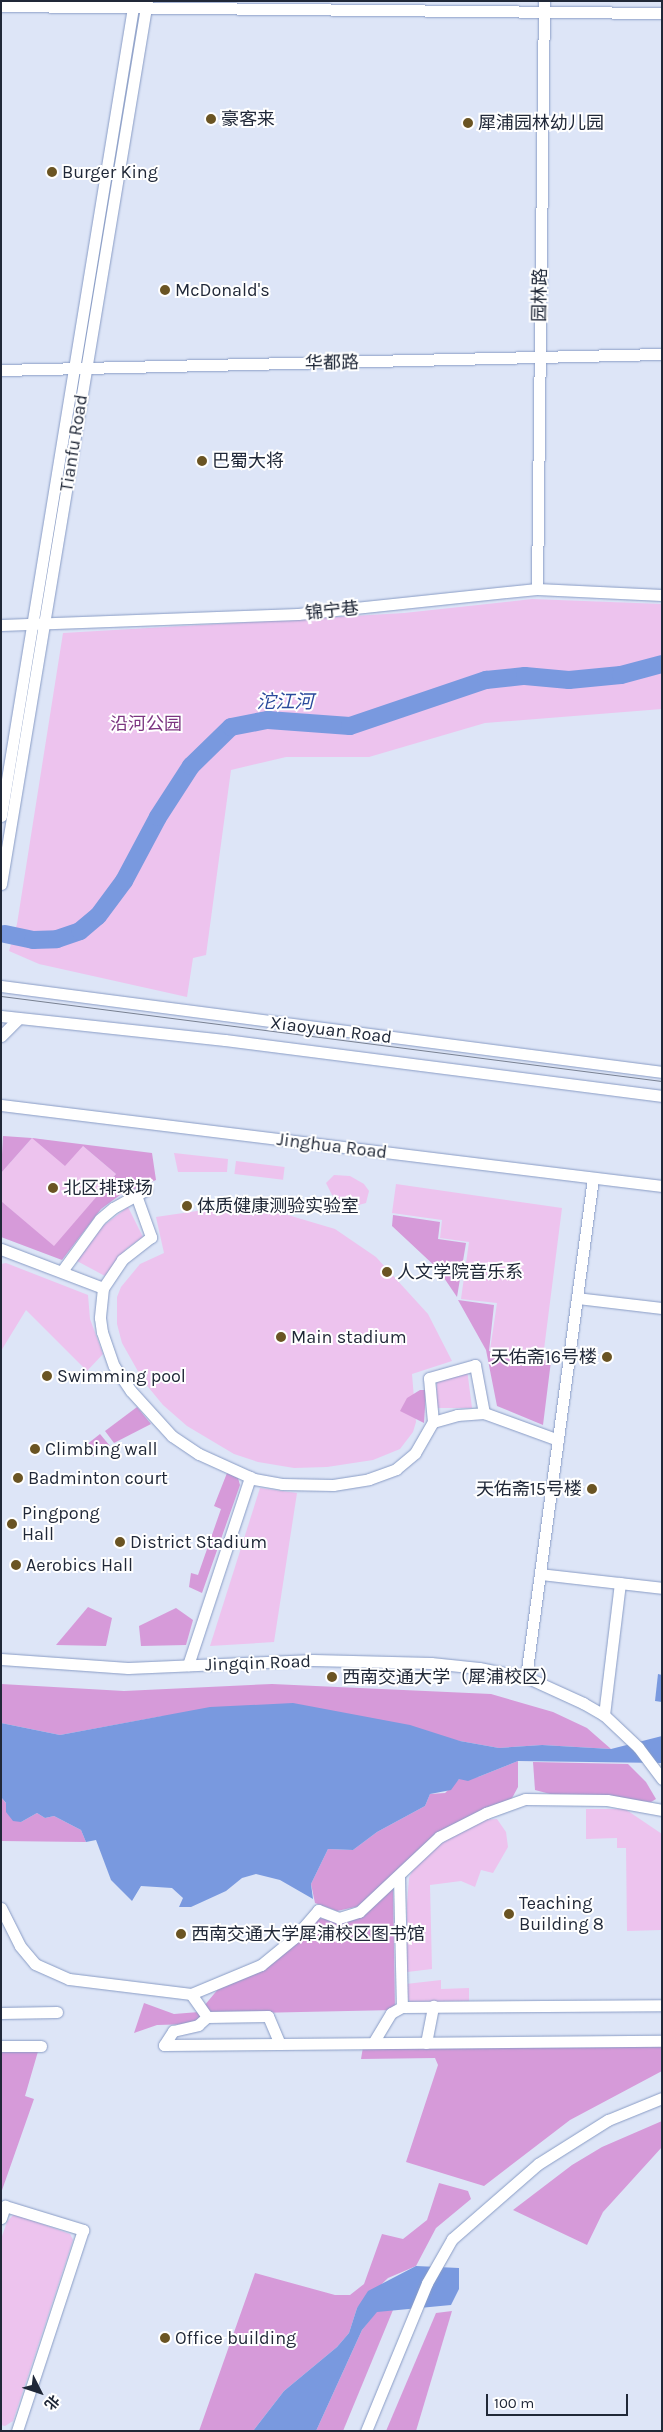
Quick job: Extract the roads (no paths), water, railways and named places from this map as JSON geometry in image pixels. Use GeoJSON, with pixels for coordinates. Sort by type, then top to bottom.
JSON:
{"type":"FeatureCollection","features":[{"type":"Feature","properties":{"kind":"street","name":"Tianfu Road"},"geometry":{"type":"LineString","coordinates":[[1,884],[73,368],[134,4]]}},
{"type":"Feature","properties":{"kind":"street"},"geometry":{"type":"LineString","coordinates":[[1,6],[146,4],[544,7],[662,13]]}},
{"type":"Feature","properties":{"kind":"street","name":"Tianfu Road"},"geometry":{"type":"LineString","coordinates":[[1,816],[86,369],[146,4]]}},
{"type":"Feature","properties":{"kind":"street","name":"园林路"},"geometry":{"type":"LineString","coordinates":[[537,589],[544,7]]}},
{"type":"Feature","properties":{"kind":"street","name":"华都路"},"geometry":{"type":"LineString","coordinates":[[1,370],[662,354]]}},
{"type":"Feature","properties":{"kind":"street","name":"锦宁巷"},"geometry":{"type":"LineString","coordinates":[[1,625],[298,614],[537,589],[662,594]]}},
{"type":"Feature","properties":{"kind":"street","name":"Xiaoyuan Road"},"geometry":{"type":"LineString","coordinates":[[1,986],[662,1072]]}},
{"type":"Feature","properties":{"kind":"street","name":"Xiaoyuan Road"},"geometry":{"type":"LineString","coordinates":[[1,1016],[662,1096]]}},
{"type":"Feature","properties":{"kind":"street"},"geometry":{"type":"LineString","coordinates":[[1,1036],[19,1018]]}},
{"type":"Feature","properties":{"kind":"street","name":"Jinghua Road"},"geometry":{"type":"LineString","coordinates":[[1,1105],[662,1186]]}},
{"type":"Feature","properties":{"kind":"street"},"geometry":{"type":"LineString","coordinates":[[526,1677],[593,1178]]}},
{"type":"Feature","properties":{"kind":"street"},"geometry":{"type":"LineString","coordinates":[[62,1271],[100,1219],[141,1192],[151,1236],[122,1260],[103,1288],[100,1318],[102,1332],[114,1366],[131,1391],[172,1436],[199,1454],[250,1477],[282,1484],[332,1485],[368,1479],[396,1468],[415,1453],[433,1422],[429,1378],[475,1365],[484,1413]]}},
{"type":"Feature","properties":{"kind":"street"},"geometry":{"type":"LineString","coordinates":[[1,1249],[103,1288]]}},
{"type":"Feature","properties":{"kind":"street"},"geometry":{"type":"LineString","coordinates":[[577,1298],[662,1308]]}},
{"type":"Feature","properties":{"kind":"street"},"geometry":{"type":"LineString","coordinates":[[433,1422],[484,1413],[558,1440]]}},
{"type":"Feature","properties":{"kind":"street"},"geometry":{"type":"LineString","coordinates":[[188,1665],[250,1477]]}},
{"type":"Feature","properties":{"kind":"street"},"geometry":{"type":"LineString","coordinates":[[540,1574],[662,1588]]}},
{"type":"Feature","properties":{"kind":"street"},"geometry":{"type":"LineString","coordinates":[[604,1715],[620,1583]]}},
{"type":"Feature","properties":{"kind":"street","name":"Jingqin Road"},"geometry":{"type":"LineString","coordinates":[[1,1659],[79,1666],[373,1661],[461,1665],[526,1677],[558,1689],[604,1715],[638,1747],[662,1779]]}},
{"type":"Feature","properties":{"kind":"street"},"geometry":{"type":"LineString","coordinates":[[1,1908],[20,1946],[35,1964],[69,1979],[191,1994],[262,1965],[294,1938],[318,1910],[339,1918],[358,1912],[384,1886],[400,1877],[439,1837],[461,1823],[525,1799],[607,1800],[662,1810]]}},
{"type":"Feature","properties":{"kind":"street"},"geometry":{"type":"LineString","coordinates":[[400,1877],[402,2006]]}},
{"type":"Feature","properties":{"kind":"street"},"geometry":{"type":"LineString","coordinates":[[191,1994],[207,2017]]}},
{"type":"Feature","properties":{"kind":"street"},"geometry":{"type":"LineString","coordinates":[[374,2044],[391,2013],[402,2006],[662,2005]]}},
{"type":"Feature","properties":{"kind":"street"},"geometry":{"type":"LineString","coordinates":[[426,2043],[433,2006]]}},
{"type":"Feature","properties":{"kind":"street"},"geometry":{"type":"LineString","coordinates":[[1,2012],[57,2012]]}},
{"type":"Feature","properties":{"kind":"street"},"geometry":{"type":"LineString","coordinates":[[280,2044],[268,2016],[207,2017],[198,2025],[173,2031],[164,2045],[662,2041]]}},
{"type":"Feature","properties":{"kind":"street"},"geometry":{"type":"LineString","coordinates":[[1,2046],[41,2046]]}},
{"type":"Feature","properties":{"kind":"street"},"geometry":{"type":"LineString","coordinates":[[366,2431],[414,2312],[441,2256],[466,2224],[538,2164],[608,2120],[662,2098]]}},
{"type":"Feature","properties":{"kind":"street"},"geometry":{"type":"LineString","coordinates":[[1,2218],[5,2206],[83,2230],[17,2431]]}},
{"type":"Feature","properties":{"kind":"water"},"geometry":{"type":"Polygon","coordinates":[[[658,1674],[662,1675],[662,1702],[655,1701],[658,1674]]]}},
{"type":"Feature","properties":{"kind":"water"},"geometry":{"type":"Polygon","coordinates":[[[293,1703],[410,1725],[460,1741],[499,1748],[542,1745],[611,1749],[662,1736],[662,1763],[518,1761],[468,1781],[459,1779],[451,1790],[430,1794],[425,1806],[377,1832],[353,1850],[328,1849],[311,1884],[313,1899],[280,1880],[256,1874],[242,1878],[226,1891],[191,1907],[179,1907],[183,1898],[172,1888],[141,1886],[132,1901],[111,1880],[96,1840],[86,1842],[81,1830],[54,1816],[45,1818],[37,1813],[21,1822],[13,1821],[6,1812],[6,1803],[1,1797],[1,1723],[60,1735],[210,1707],[293,1703]]]}},
{"type":"Feature","properties":{"kind":"water"},"geometry":{"type":"Polygon","coordinates":[[[416,2266],[459,2268],[459,2289],[451,2305],[377,2312],[362,2330],[316,2431],[253,2431],[284,2391],[337,2347],[349,2333],[357,2308],[368,2291],[416,2266]]]}},
{"type":"Feature","properties":{"kind":"waterway","name":"沱江河"},"geometry":{"type":"LineString","coordinates":[[5,934],[33,940],[57,939],[80,931],[98,916],[124,881],[158,817],[191,766],[231,727],[268,720],[350,726],[486,680],[525,676],[569,680],[621,675],[662,664]]}},
{"type":"Feature","properties":{"kind":"tram line"},"geometry":{"type":"LineString","coordinates":[[1,996],[662,1081]]}},
{"type":"Feature","properties":{"kind":"place","name":"豪客来"},"geometry":{"type":"Point","coordinates":[211,119]}},
{"type":"Feature","properties":{"kind":"place","name":"犀浦园林幼儿园"},"geometry":{"type":"Point","coordinates":[468,123]}},
{"type":"Feature","properties":{"kind":"place","name":"Burger King"},"geometry":{"type":"Point","coordinates":[52,172]}},
{"type":"Feature","properties":{"kind":"place","name":"McDonald's"},"geometry":{"type":"Point","coordinates":[165,290]}},
{"type":"Feature","properties":{"kind":"place","name":"巴蜀大将"},"geometry":{"type":"Point","coordinates":[202,461]}},
{"type":"Feature","properties":{"kind":"place","name":"北区排球场"},"geometry":{"type":"Point","coordinates":[53,1188]}},
{"type":"Feature","properties":{"kind":"place","name":"体质健康测验实验室"},"geometry":{"type":"Point","coordinates":[187,1206]}},
{"type":"Feature","properties":{"kind":"place","name":"人文学院音乐系"},"geometry":{"type":"Point","coordinates":[387,1272]}},
{"type":"Feature","properties":{"kind":"place","name":"Main stadium"},"geometry":{"type":"Point","coordinates":[281,1337]}},
{"type":"Feature","properties":{"kind":"place","name":"天佑斋16号楼"},"geometry":{"type":"Point","coordinates":[607,1357]}},
{"type":"Feature","properties":{"kind":"place","name":"Swimming pool"},"geometry":{"type":"Point","coordinates":[47,1376]}},
{"type":"Feature","properties":{"kind":"place","name":"Climbing wall"},"geometry":{"type":"Point","coordinates":[35,1449]}},
{"type":"Feature","properties":{"kind":"place","name":"Badminton court"},"geometry":{"type":"Point","coordinates":[18,1478]}},
{"type":"Feature","properties":{"kind":"place","name":"天佑斋15号楼"},"geometry":{"type":"Point","coordinates":[592,1489]}},
{"type":"Feature","properties":{"kind":"place","name":"Pingpong Hall"},"geometry":{"type":"Point","coordinates":[12,1524]}},
{"type":"Feature","properties":{"kind":"place","name":"District Stadium"},"geometry":{"type":"Point","coordinates":[120,1542]}},
{"type":"Feature","properties":{"kind":"place","name":"Aerobics Hall"},"geometry":{"type":"Point","coordinates":[16,1565]}},
{"type":"Feature","properties":{"kind":"place","name":"西南交通大学（犀浦校区）"},"geometry":{"type":"Point","coordinates":[332,1677]}},
{"type":"Feature","properties":{"kind":"place","name":"Teaching Building 8"},"geometry":{"type":"Point","coordinates":[509,1914]}},
{"type":"Feature","properties":{"kind":"place","name":"西南交通大学犀浦校区图书馆"},"geometry":{"type":"Point","coordinates":[181,1934]}},
{"type":"Feature","properties":{"kind":"place","name":"Office building"},"geometry":{"type":"Point","coordinates":[165,2338]}},
{"type":"Feature","properties":{"kind":"park label","name":"沿河公园"},"geometry":{"type":"Point","coordinates":[146,724]}}]}
